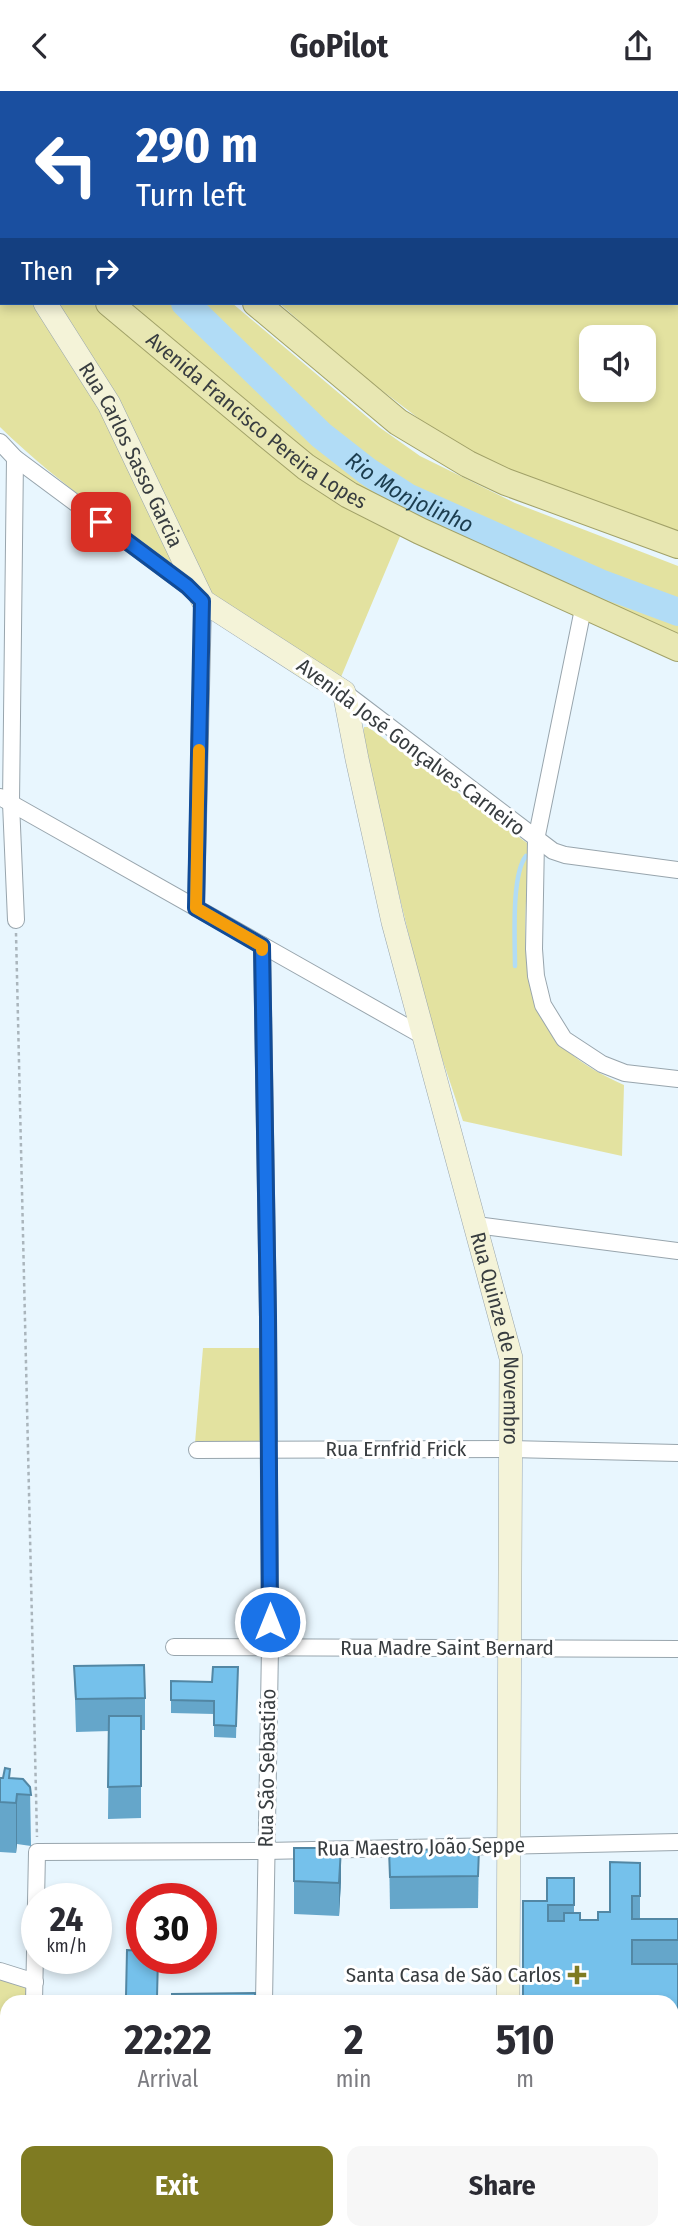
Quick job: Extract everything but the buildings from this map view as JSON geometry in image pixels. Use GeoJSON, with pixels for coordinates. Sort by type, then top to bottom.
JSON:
{"type":"FeatureCollection","features":[{"type":"Feature","properties":{"kind":"main road","name":"Rua Carlos Sasso Garcia"},"geometry":{"type":"LineString","coordinates":[[46,305],[109,404],[202,601]]}},
{"type":"Feature","properties":{"kind":"main road","name":"Avenida Francisco Pereira Lopes"},"geometry":{"type":"LineString","coordinates":[[111,305],[286,451],[349,495],[420,531],[678,648]]}},
{"type":"Feature","properties":{"kind":"main road"},"geometry":{"type":"LineString","coordinates":[[258,305],[398,422],[468,464],[506,482],[678,545]]}},
{"type":"Feature","properties":{"kind":"main road","name":"Avenida José Gonçalves Carneiro"},"geometry":{"type":"LineString","coordinates":[[202,601],[344,692]]}},
{"type":"Feature","properties":{"kind":"main road","name":"Rua Quinze de Novembro"},"geometry":{"type":"LineString","coordinates":[[344,692],[393,922],[511,1357],[508,1995]]}},
{"type":"Feature","properties":{"kind":"street","name":"Avenida José Gonçalves Carneiro"},"geometry":{"type":"LineString","coordinates":[[0,442],[15,458],[187,586],[202,601]]}},
{"type":"Feature","properties":{"kind":"street"},"geometry":{"type":"LineString","coordinates":[[15,458],[6,800],[16,920]]}},
{"type":"Feature","properties":{"kind":"street","name":"Rua Carlos Sasso Garcia"},"geometry":{"type":"LineString","coordinates":[[196,908],[202,601]]}},
{"type":"Feature","properties":{"kind":"street"},"geometry":{"type":"LineString","coordinates":[[584,604],[536,840],[536,976],[543,1005],[564,1039],[602,1064],[625,1073],[678,1079]]}},
{"type":"Feature","properties":{"kind":"street","name":"Avenida José Gonçalves Carneiro"},"geometry":{"type":"LineString","coordinates":[[344,692],[553,851],[565,855],[678,870]]}},
{"type":"Feature","properties":{"kind":"street"},"geometry":{"type":"LineString","coordinates":[[6,800],[423,1036]]}},
{"type":"Feature","properties":{"kind":"street","name":"Rua São Sebastião"},"geometry":{"type":"LineString","coordinates":[[262,946],[270,1647],[264,1995]]}},
{"type":"Feature","properties":{"kind":"street"},"geometry":{"type":"LineString","coordinates":[[476,1225],[678,1251]]}},
{"type":"Feature","properties":{"kind":"street","name":"Rua Ernfrid Frick"},"geometry":{"type":"LineString","coordinates":[[197,1450],[510,1449],[678,1454]]}},
{"type":"Feature","properties":{"kind":"street","name":"Rua Madre Saint Bernard"},"geometry":{"type":"LineString","coordinates":[[174,1647],[678,1649]]}},
{"type":"Feature","properties":{"kind":"street","name":"Rua Maestro João Seppe"},"geometry":{"type":"LineString","coordinates":[[37,1851],[265,1850],[678,1842]]}},
{"type":"Feature","properties":{"kind":"street"},"geometry":{"type":"LineString","coordinates":[[34,1995],[37,1851]]}},
{"type":"Feature","properties":{"kind":"street"},"geometry":{"type":"LineString","coordinates":[[0,1971],[34,1982]]}},
{"type":"Feature","properties":{"kind":"path"},"geometry":{"type":"LineString","coordinates":[[16,920],[37,1851]]}},
{"type":"Feature","properties":{"kind":"shaded area"},"geometry":{"type":"Polygon","coordinates":[[[0,305],[38,305],[111,421],[174,565],[63,482],[0,427],[0,305]]]}},
{"type":"Feature","properties":{"kind":"shaded area"},"geometry":{"type":"Polygon","coordinates":[[[51,305],[94,305],[272,454],[401,534],[341,677],[212,596],[51,305]]]}},
{"type":"Feature","properties":{"kind":"shaded area"},"geometry":{"type":"Polygon","coordinates":[[[124,305],[234,305],[379,427],[420,456],[515,503],[678,566],[678,634],[388,503],[315,458],[124,305]]]}},
{"type":"Feature","properties":{"kind":"shaded area"},"geometry":{"type":"Polygon","coordinates":[[[281,305],[678,305],[678,532],[481,459],[426,424],[355,370],[281,305]]]}},
{"type":"Feature","properties":{"kind":"shaded area"},"geometry":{"type":"Polygon","coordinates":[[[364,727],[368,727],[527,843],[530,864],[525,934],[531,990],[539,1013],[552,1034],[570,1053],[624,1085],[622,1156],[463,1121],[430,1022],[363,746],[364,727]]]}},
{"type":"Feature","properties":{"kind":"shaded area"},"geometry":{"type":"Polygon","coordinates":[[[203,1348],[262,1348],[261,1439],[258,1442],[195,1443],[203,1348]]]}},
{"type":"Feature","properties":{"kind":"shaded area"},"geometry":{"type":"Polygon","coordinates":[[[0,1977],[30,1987],[29,1995],[0,1995],[0,1977]]]}},
{"type":"Feature","properties":{"kind":"waterway","name":"Rio Monjolinho"},"geometry":{"type":"LineString","coordinates":[[187,305],[321,435],[367,471],[407,497],[600,583],[678,612]]}},
{"type":"Feature","properties":{"kind":"waterway"},"geometry":{"type":"LineString","coordinates":[[515,966],[516,893],[521,865],[526,856]]}},
{"type":"Feature","properties":{"kind":"slow traffic"},"geometry":{"type":"LineString","coordinates":[[199,750],[196,908],[262,946],[262,950]]}},
{"type":"Feature","properties":{"kind":"place","name":"Santa Casa de São Carlos"},"geometry":{"type":"Point","coordinates":[577,1975]}},
{"type":"Feature","properties":{"kind":"route"},"geometry":{"type":"LineString","coordinates":[[101,522],[187,586],[202,601],[196,908],[262,946],[270,1622]]}}]}
